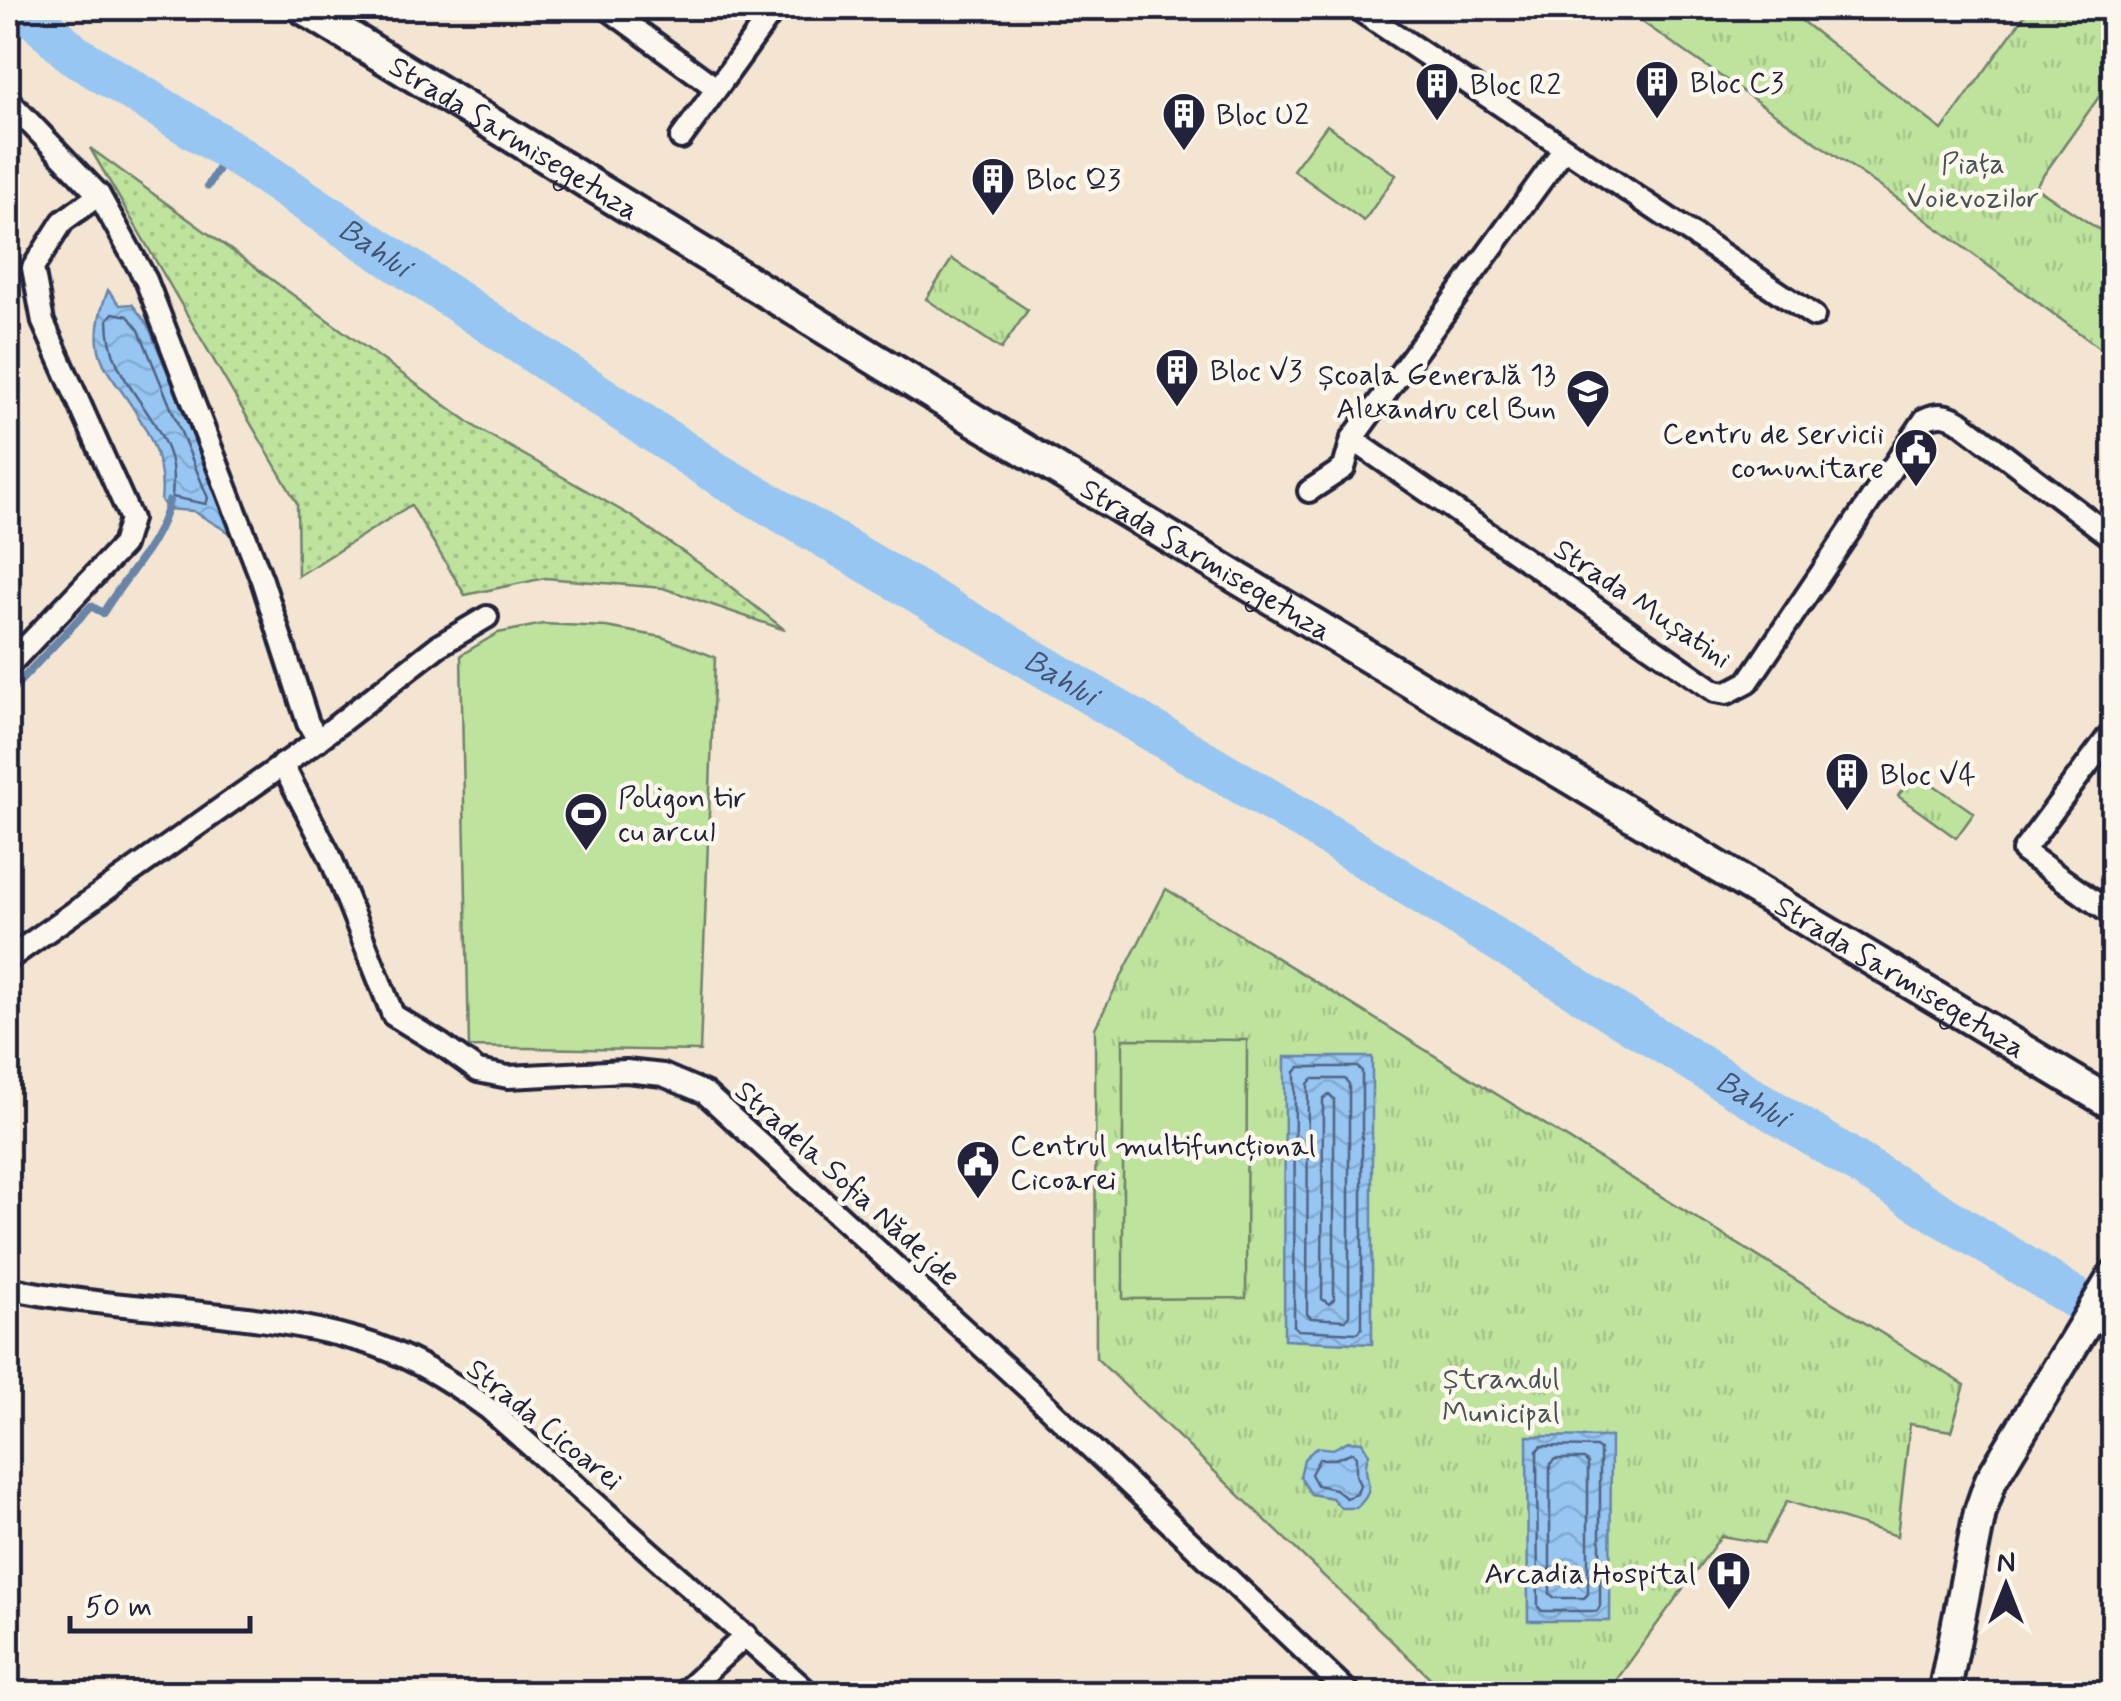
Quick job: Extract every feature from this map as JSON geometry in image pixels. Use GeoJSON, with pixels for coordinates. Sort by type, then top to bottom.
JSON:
{"type":"FeatureCollection","features":[{"type":"Feature","properties":{"kind":"street","name":"Strada Sarmisegetuza"},"geometry":{"type":"LineString","coordinates":[[303,8],[906,378],[2114,1105]]}},
{"type":"Feature","properties":{"kind":"street"},"geometry":{"type":"LineString","coordinates":[[607,8],[716,88]]}},
{"type":"Feature","properties":{"kind":"street"},"geometry":{"type":"LineString","coordinates":[[682,138],[776,8]]}},
{"type":"Feature","properties":{"kind":"street"},"geometry":{"type":"LineString","coordinates":[[1356,8],[1814,316]]}},
{"type":"Feature","properties":{"kind":"street"},"geometry":{"type":"LineString","coordinates":[[8,100],[99,195],[146,280],[262,580],[308,724],[318,740]]}},
{"type":"Feature","properties":{"kind":"street"},"geometry":{"type":"LineString","coordinates":[[1309,491],[1344,468],[1352,440],[1564,150]]}},
{"type":"Feature","properties":{"kind":"street"},"geometry":{"type":"LineString","coordinates":[[8,666],[123,545],[130,518],[43,322],[33,268],[63,220],[99,195]]}},
{"type":"Feature","properties":{"kind":"street","name":"Strada Mușatini"},"geometry":{"type":"LineString","coordinates":[[1352,440],[1715,691],[1727,693],[1748,682],[1906,446],[1925,419],[1933,415],[1960,420],[2114,539]]}},
{"type":"Feature","properties":{"kind":"street"},"geometry":{"type":"LineString","coordinates":[[8,959],[318,740],[438,646],[487,617]]}},
{"type":"Feature","properties":{"kind":"street"},"geometry":{"type":"LineString","coordinates":[[2114,730],[2023,851],[2114,916]]}},
{"type":"Feature","properties":{"kind":"street","name":"Stradela Sofia Nădejde"},"geometry":{"type":"LineString","coordinates":[[282,764],[330,856],[393,1016],[478,1071],[508,1077],[626,1071],[663,1075],[705,1093],[1031,1391],[1350,1694]]}},
{"type":"Feature","properties":{"kind":"street"},"geometry":{"type":"LineString","coordinates":[[1944,1694],[1980,1512],[1991,1480],[2114,1276]]}},
{"type":"Feature","properties":{"kind":"street","name":"Strada Cicoarei"},"geometry":{"type":"LineString","coordinates":[[8,1288],[273,1320],[364,1341],[452,1382],[489,1408],[810,1694]]}},
{"type":"Feature","properties":{"kind":"street"},"geometry":{"type":"LineString","coordinates":[[682,1694],[746,1635]]}},
{"type":"Feature","properties":{"kind":"green space","name":"Piața Voievozilor"},"geometry":{"type":"Polygon","coordinates":[[[1622,8],[1785,8],[1942,130],[2030,8],[2113,8],[2113,77],[2035,187],[2113,239],[2113,358],[1901,201],[1622,8]]]}},
{"type":"Feature","properties":{"kind":"green space"},"geometry":{"type":"Polygon","coordinates":[[[1327,125],[1396,175],[1364,221],[1293,170],[1327,125]]]}},
{"type":"Feature","properties":{"kind":"green space"},"geometry":{"type":"Polygon","coordinates":[[[90,148],[477,428],[631,516],[716,575],[785,630],[663,588],[545,578],[465,595],[411,505],[298,576],[297,503],[90,148]]]}},
{"type":"Feature","properties":{"kind":"green space"},"geometry":{"type":"Polygon","coordinates":[[[952,259],[1028,310],[1001,349],[926,299],[952,259]]]}},
{"type":"Feature","properties":{"kind":"green space","name":"Poligon tir cu arcul"},"geometry":{"type":"Polygon","coordinates":[[[543,624],[606,627],[662,637],[715,657],[700,1051],[469,1047],[461,655],[498,633],[543,624]]]}},
{"type":"Feature","properties":{"kind":"green space"},"geometry":{"type":"Polygon","coordinates":[[[1915,772],[1974,813],[1956,838],[1898,796],[1915,772]]]}},
{"type":"Feature","properties":{"kind":"green space","name":"Ștrandul Municipal"},"geometry":{"type":"Polygon","coordinates":[[[1166,889],[1965,1385],[1951,1431],[1910,1424],[1897,1536],[1787,1501],[1764,1543],[1721,1536],[1607,1693],[1446,1693],[1096,1358],[1095,1028],[1166,889]]]}},
{"type":"Feature","properties":{"kind":"green space"},"geometry":{"type":"Polygon","coordinates":[[[1123,1039],[1247,1040],[1246,1298],[1123,1299],[1123,1039]]]}},
{"type":"Feature","properties":{"kind":"water"},"geometry":{"type":"Polygon","coordinates":[[[108,290],[120,305],[132,304],[148,325],[230,533],[193,511],[167,509],[161,500],[160,471],[152,444],[99,351],[98,323],[108,290]]]}},
{"type":"Feature","properties":{"kind":"water"},"geometry":{"type":"Polygon","coordinates":[[[1285,1057],[1372,1057],[1372,1344],[1284,1340],[1285,1057]]]}},
{"type":"Feature","properties":{"kind":"water"},"geometry":{"type":"Polygon","coordinates":[[[1527,1436],[1611,1437],[1610,1621],[1528,1621],[1527,1436]]]}},
{"type":"Feature","properties":{"kind":"water"},"geometry":{"type":"Polygon","coordinates":[[[1348,1441],[1362,1442],[1369,1454],[1369,1488],[1356,1508],[1341,1508],[1332,1498],[1311,1494],[1300,1477],[1304,1459],[1317,1447],[1333,1449],[1348,1441]]]}},
{"type":"Feature","properties":{"kind":"waterway","name":"Bahlui"},"geometry":{"type":"LineString","coordinates":[[25,8],[73,54],[229,150],[713,471],[1312,825],[2114,1322]]}},
{"type":"Feature","properties":{"kind":"waterway"},"geometry":{"type":"LineString","coordinates":[[208,186],[229,150]]}},
{"type":"Feature","properties":{"kind":"waterway"},"geometry":{"type":"LineString","coordinates":[[8,694],[91,606],[103,613],[150,546],[169,501]]}},
{"type":"Feature","properties":{"kind":"place","name":"Bloc C3"},"geometry":{"type":"Point","coordinates":[1657,120]}},
{"type":"Feature","properties":{"kind":"place","name":"Bloc R2"},"geometry":{"type":"Point","coordinates":[1437,122]}},
{"type":"Feature","properties":{"kind":"place","name":"Bloc U2"},"geometry":{"type":"Point","coordinates":[1184,152]}},
{"type":"Feature","properties":{"kind":"place","name":"Bloc Q3"},"geometry":{"type":"Point","coordinates":[993,217]}},
{"type":"Feature","properties":{"kind":"place","name":"Bloc V3"},"geometry":{"type":"Point","coordinates":[1177,408]}},
{"type":"Feature","properties":{"kind":"place","name":"Școala Generală 13 Alexandru cel Bun"},"geometry":{"type":"Point","coordinates":[1588,429]}},
{"type":"Feature","properties":{"kind":"place","name":"Centru de servicii comunitare"},"geometry":{"type":"Point","coordinates":[1916,488]}},
{"type":"Feature","properties":{"kind":"place","name":"Bloc V4"},"geometry":{"type":"Point","coordinates":[1847,812]}},
{"type":"Feature","properties":{"kind":"place","name":"Poligon tir cu arcul"},"geometry":{"type":"Point","coordinates":[586,852]}},
{"type":"Feature","properties":{"kind":"place","name":"Centrul multifuncțional Cicoarei"},"geometry":{"type":"Point","coordinates":[978,1200]}},
{"type":"Feature","properties":{"kind":"place","name":"Arcadia Hospital"},"geometry":{"type":"Point","coordinates":[1729,1611]}}]}
